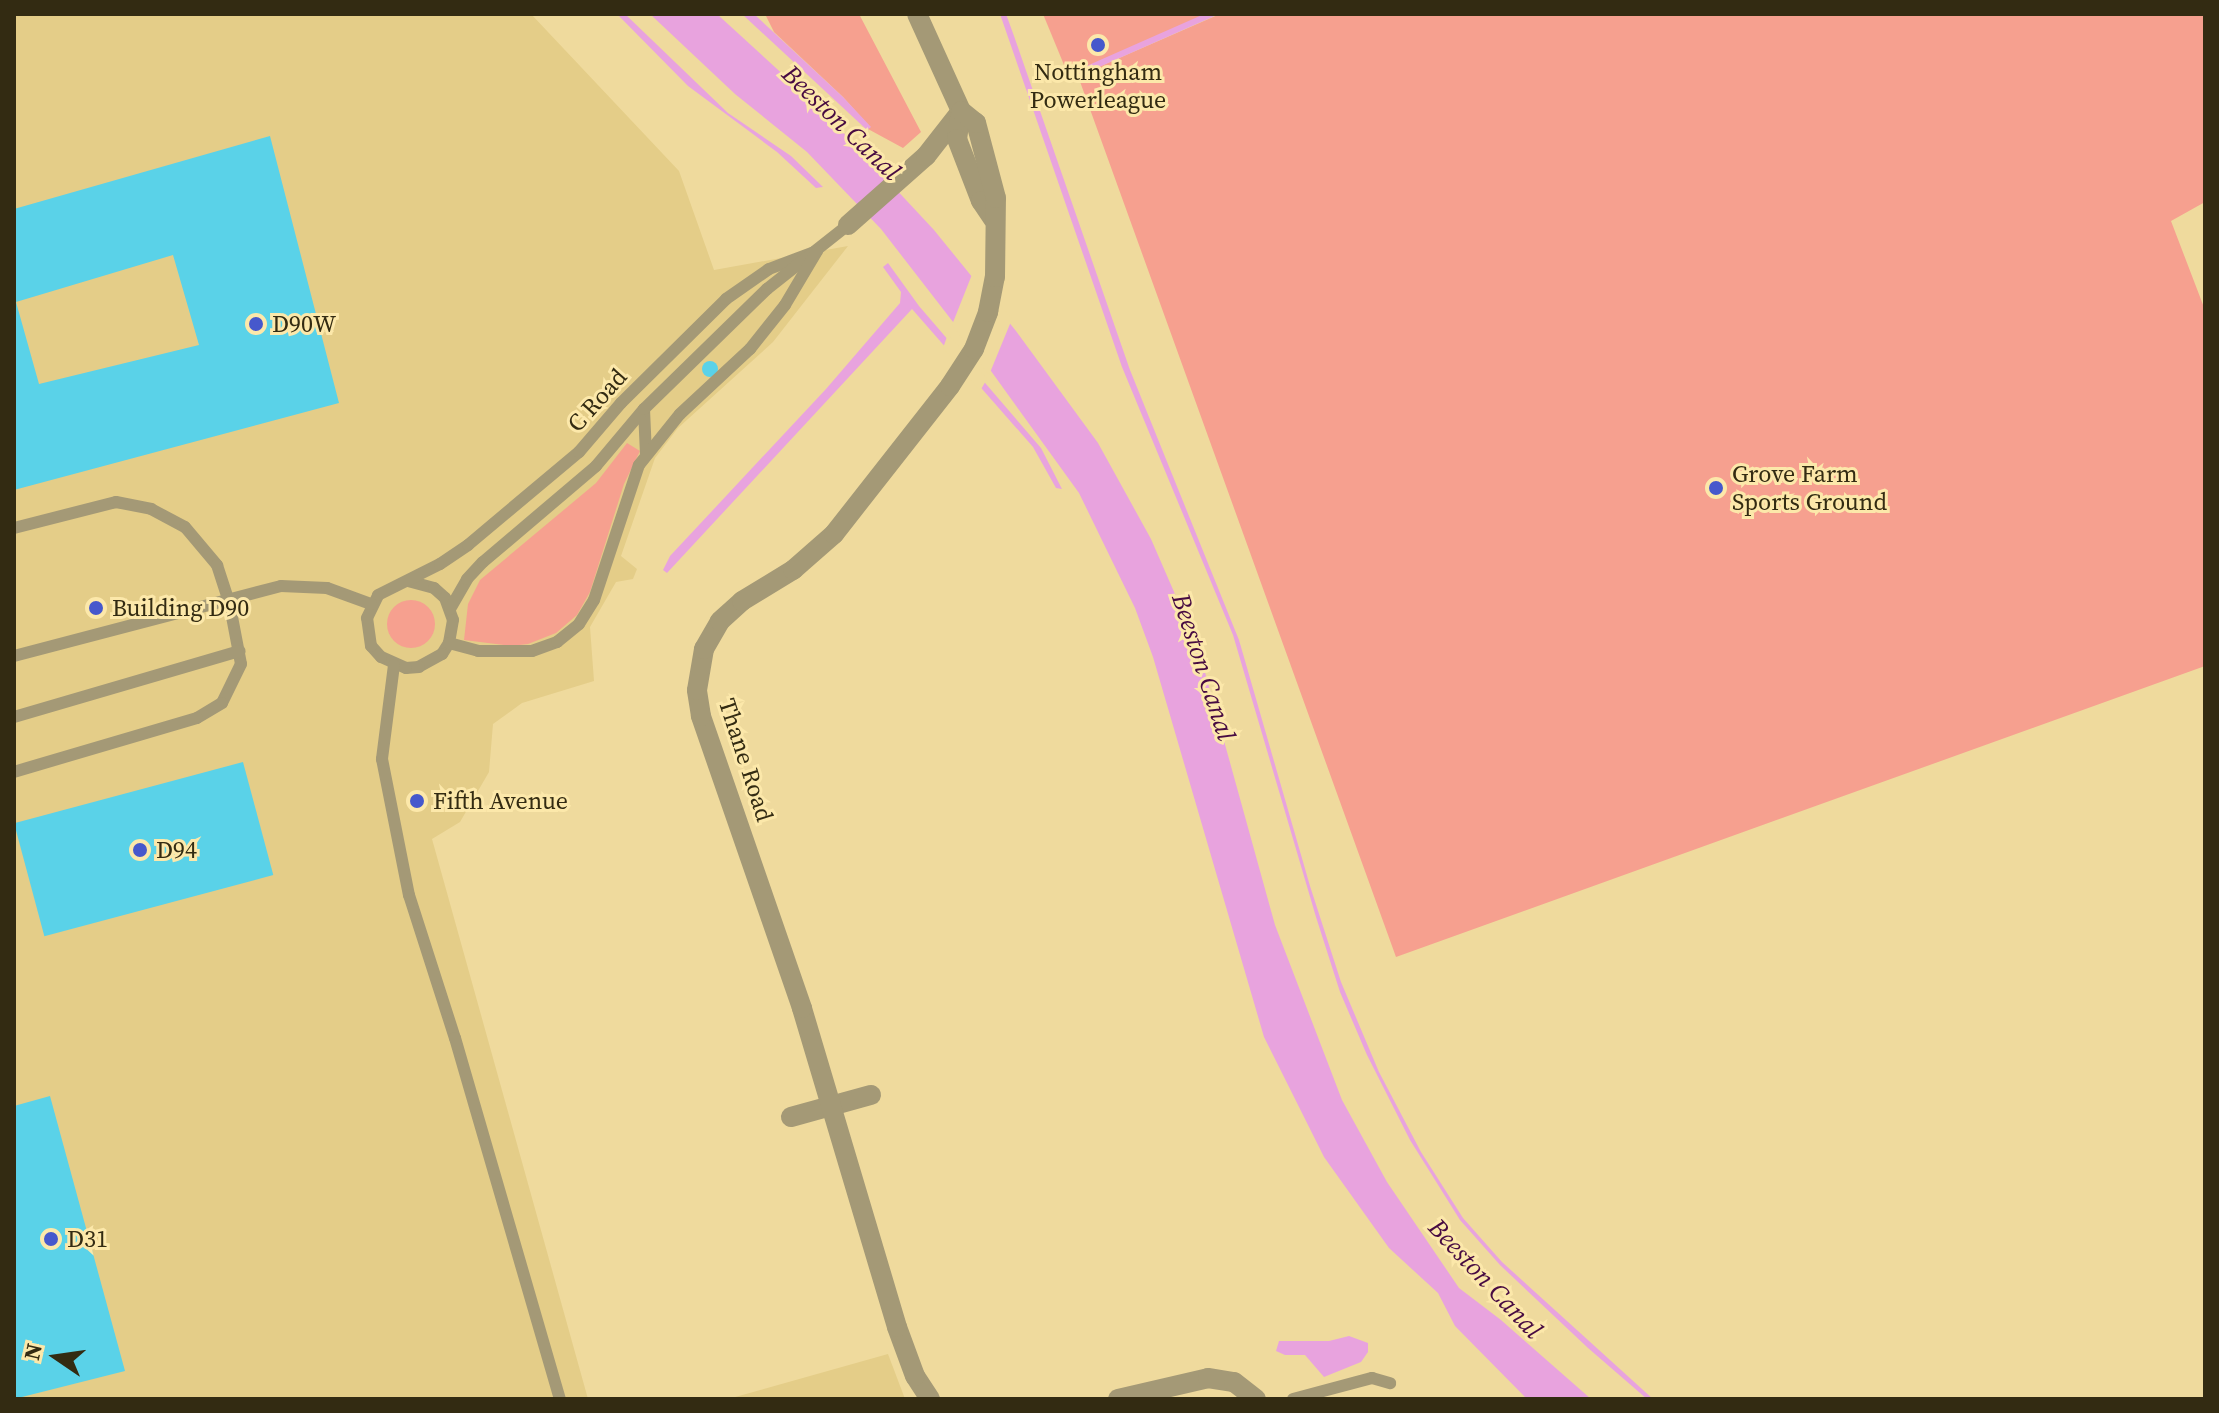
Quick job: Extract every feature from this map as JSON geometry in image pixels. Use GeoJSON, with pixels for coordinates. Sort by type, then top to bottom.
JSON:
{"type":"FeatureCollection","features":[{"type":"Feature","properties":{"kind":"street","name":"Thane Road"},"geometry":{"type":"LineString","coordinates":[[917,14],[961,111],[957,139],[981,201],[993,219],[996,248],[993,292],[982,330],[950,386],[834,534],[793,570],[742,601],[720,621],[704,649],[699,668],[701,716],[794,982],[897,1327],[915,1376],[930,1399]]}},
{"type":"Feature","properties":{"kind":"street"},"geometry":{"type":"LineString","coordinates":[[848,225],[910,172],[961,111]]}},
{"type":"Feature","properties":{"kind":"street"},"geometry":{"type":"LineString","coordinates":[[791,1117],[871,1095]]}},
{"type":"Feature","properties":{"kind":"street"},"geometry":{"type":"LineString","coordinates":[[1118,1399],[1208,1378],[1234,1382],[1256,1399]]}},
{"type":"Feature","properties":{"kind":"lane","name":"C Road"},"geometry":{"type":"LineString","coordinates":[[817,251],[785,305],[750,349],[680,414],[646,454],[632,480],[594,600],[569,634],[545,647],[519,653],[463,649],[449,643],[453,620],[450,609],[467,579],[483,562],[596,466],[644,409],[767,289],[848,225]]}},
{"type":"Feature","properties":{"kind":"lane","name":"C Road"},"geometry":{"type":"LineString","coordinates":[[371,604],[387,588],[408,581],[468,545],[579,452],[621,403],[726,299],[769,269],[817,251]]}},
{"type":"Feature","properties":{"kind":"lane","name":"C Road"},"geometry":{"type":"LineString","coordinates":[[644,409],[646,454]]}},
{"type":"Feature","properties":{"kind":"lane"},"geometry":{"type":"LineString","coordinates":[[14,528],[100,503],[134,504],[151,509],[185,527],[208,550],[217,565],[229,601],[241,664],[231,690],[211,712],[14,772]]}},
{"type":"Feature","properties":{"kind":"lane"},"geometry":{"type":"LineString","coordinates":[[408,581],[434,588],[450,609]]}},
{"type":"Feature","properties":{"kind":"lane"},"geometry":{"type":"LineString","coordinates":[[14,656],[295,586],[327,588],[371,604],[367,618],[371,646],[394,665],[406,668],[432,662],[449,643]]}},
{"type":"Feature","properties":{"kind":"lane"},"geometry":{"type":"LineString","coordinates":[[14,717],[240,651]]}},
{"type":"Feature","properties":{"kind":"lane"},"geometry":{"type":"LineString","coordinates":[[394,665],[382,759],[409,895],[455,1038],[560,1399]]}},
{"type":"Feature","properties":{"kind":"lane"},"geometry":{"type":"LineString","coordinates":[[1293,1399],[1372,1378],[1390,1383]]}},
{"type":"Feature","properties":{"kind":"shaded area"},"geometry":{"type":"Polygon","coordinates":[[[14,14],[531,14],[679,171],[714,270],[848,246],[773,342],[678,428],[655,458],[621,556],[637,569],[633,579],[616,582],[590,627],[594,681],[522,703],[493,724],[489,772],[460,822],[432,839],[588,1399],[14,1399],[14,14]]]}},
{"type":"Feature","properties":{"kind":"shaded area"},"geometry":{"type":"Polygon","coordinates":[[[765,14],[859,14],[921,132],[903,148],[868,129],[870,127],[843,97],[774,32],[765,14]]]}},
{"type":"Feature","properties":{"kind":"shaded area","name":"Nottingham Powerleague"},"geometry":{"type":"Polygon","coordinates":[[[1043,14],[1212,14],[1069,77],[1043,14]]]}},
{"type":"Feature","properties":{"kind":"shaded area","name":"Grove Farm Sports Ground"},"geometry":{"type":"Polygon","coordinates":[[[1220,14],[2205,14],[2205,202],[2171,221],[2205,310],[2205,666],[1396,957],[1078,76],[1220,14]]]}},
{"type":"Feature","properties":{"kind":"shaded area"},"geometry":{"type":"Polygon","coordinates":[[[627,443],[640,451],[624,484],[590,592],[577,615],[556,633],[528,644],[511,646],[464,640],[468,604],[480,580],[596,483],[627,443]]]}},
{"type":"Feature","properties":{"kind":"shaded area"},"geometry":{"type":"Polygon","coordinates":[[[411,600],[428,607],[435,624],[428,641],[411,648],[394,641],[387,624],[394,607],[411,600]]]}},
{"type":"Feature","properties":{"kind":"shaded area"},"geometry":{"type":"Polygon","coordinates":[[[888,1354],[905,1399],[728,1399],[888,1354]]]}},
{"type":"Feature","properties":{"kind":"water"},"geometry":{"type":"Polygon","coordinates":[[[617,14],[625,14],[728,113],[791,156],[823,187],[816,188],[777,152],[688,86],[617,14]]]}},
{"type":"Feature","properties":{"kind":"water","name":"Beeston Canal"},"geometry":{"type":"Polygon","coordinates":[[[650,14],[717,14],[823,111],[934,230],[1016,331],[1098,443],[1151,539],[1198,647],[1275,925],[1342,1100],[1387,1182],[1459,1288],[1501,1320],[1591,1399],[1527,1399],[1455,1326],[1438,1293],[1389,1248],[1324,1157],[1264,1037],[1153,657],[1135,608],[1079,493],[991,371],[881,229],[807,152],[735,94],[650,14]]]}},
{"type":"Feature","properties":{"kind":"water"},"geometry":{"type":"Polygon","coordinates":[[[742,14],[754,14],[871,127],[867,130],[742,14]]]}},
{"type":"Feature","properties":{"kind":"water"},"geometry":{"type":"Polygon","coordinates":[[[1000,14],[1006,14],[1130,370],[1239,640],[1341,982],[1379,1072],[1421,1152],[1463,1218],[1502,1262],[1653,1399],[1647,1399],[1588,1348],[1500,1265],[1460,1220],[1410,1140],[1367,1055],[1340,992],[1316,917],[1233,635],[1122,367],[1000,14]]]}},
{"type":"Feature","properties":{"kind":"water"},"geometry":{"type":"Polygon","coordinates":[[[888,263],[919,306],[1041,448],[1062,489],[1056,488],[1033,447],[912,309],[667,573],[663,570],[670,556],[826,389],[900,303],[901,292],[883,267],[888,263]]]}},
{"type":"Feature","properties":{"kind":"water"},"geometry":{"type":"Polygon","coordinates":[[[1349,1336],[1368,1343],[1368,1352],[1361,1362],[1324,1377],[1305,1355],[1285,1355],[1276,1351],[1279,1341],[1329,1341],[1349,1336]]]}},
{"type":"Feature","properties":{"kind":"pier"},"geometry":{"type":"Polygon","coordinates":[[[973,272],[1012,319],[989,375],[952,325],[973,272]]]}},
{"type":"Feature","properties":{"kind":"pier"},"geometry":{"type":"Polygon","coordinates":[[[948,334],[987,379],[980,391],[943,348],[948,334]]]}},
{"type":"Feature","properties":{"kind":"building","name":"D90W"},"geometry":{"type":"Polygon","coordinates":[[[270,136],[339,403],[14,490],[14,209],[270,136]],[[173,255],[16,302],[39,384],[199,345],[173,255]]]}},
{"type":"Feature","properties":{"kind":"building"},"geometry":{"type":"Polygon","coordinates":[[[710,361],[716,363],[716,375],[710,377],[704,375],[702,369],[704,363],[710,361]]]}},
{"type":"Feature","properties":{"kind":"building","name":"D94"},"geometry":{"type":"Polygon","coordinates":[[[243,762],[273,875],[44,936],[14,823],[243,762]]]}},
{"type":"Feature","properties":{"kind":"building","name":"D31"},"geometry":{"type":"Polygon","coordinates":[[[50,1096],[125,1371],[14,1399],[14,1106],[50,1096]]]}},
{"type":"Feature","properties":{"kind":"waterway"},"geometry":{"type":"LineString","coordinates":[[1069,77],[1212,14]]}},
{"type":"Feature","properties":{"kind":"place","name":"Nottingham Powerleague"},"geometry":{"type":"Point","coordinates":[1098,45]}},
{"type":"Feature","properties":{"kind":"place","name":"D90W"},"geometry":{"type":"Point","coordinates":[256,324]}},
{"type":"Feature","properties":{"kind":"place","name":"Grove Farm Sports Ground"},"geometry":{"type":"Point","coordinates":[1716,488]}},
{"type":"Feature","properties":{"kind":"place","name":"Building D90"},"geometry":{"type":"Point","coordinates":[96,608]}},
{"type":"Feature","properties":{"kind":"place","name":"Fifth Avenue"},"geometry":{"type":"Point","coordinates":[417,801]}},
{"type":"Feature","properties":{"kind":"place","name":"D94"},"geometry":{"type":"Point","coordinates":[140,850]}},
{"type":"Feature","properties":{"kind":"place","name":"D31"},"geometry":{"type":"Point","coordinates":[51,1239]}}]}
